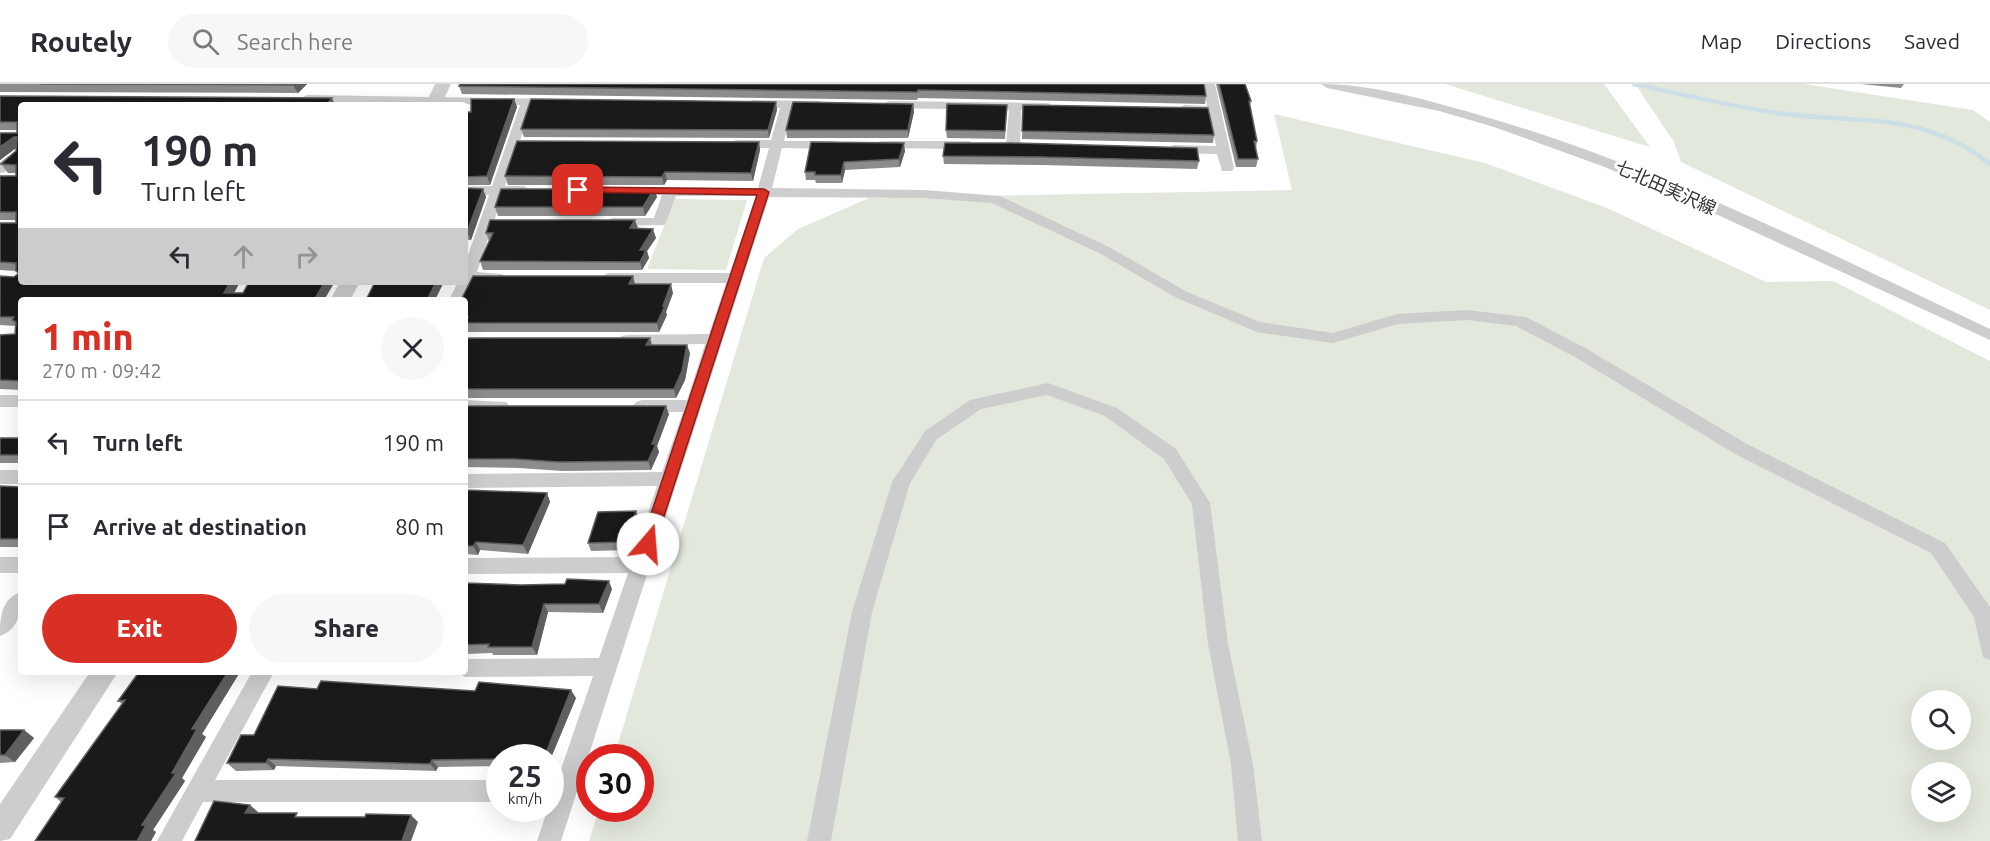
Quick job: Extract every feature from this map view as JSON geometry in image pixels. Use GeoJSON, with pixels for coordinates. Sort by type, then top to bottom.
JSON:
{"type":"FeatureCollection","features":[{"type":"Feature","properties":{"kind":"street"},"geometry":{"type":"LineString","coordinates":[[434,102],[443,84]]}},
{"type":"Feature","properties":{"kind":"street"},"geometry":{"type":"LineString","coordinates":[[1209,84],[1227,168]]}},
{"type":"Feature","properties":{"kind":"street","name":"七北田実沢線"},"geometry":{"type":"LineString","coordinates":[[1327,84],[1419,102],[1495,123],[1614,164],[1990,335]]}},
{"type":"Feature","properties":{"kind":"street"},"geometry":{"type":"LineString","coordinates":[[1362,84],[1457,105],[1609,154],[1990,326]]}},
{"type":"Feature","properties":{"kind":"street"},"geometry":{"type":"LineString","coordinates":[[295,99],[353,102],[563,102]]}},
{"type":"Feature","properties":{"kind":"street"},"geometry":{"type":"LineString","coordinates":[[515,277],[468,277],[493,222],[498,190],[521,143],[527,102]]}},
{"type":"Feature","properties":{"kind":"street"},"geometry":{"type":"LineString","coordinates":[[740,104],[835,105]]}},
{"type":"Feature","properties":{"kind":"street"},"geometry":{"type":"LineString","coordinates":[[564,776],[607,667],[764,192],[788,104]]}},
{"type":"Feature","properties":{"kind":"street"},"geometry":{"type":"LineString","coordinates":[[871,105],[1062,108]]}},
{"type":"Feature","properties":{"kind":"street"},"geometry":{"type":"LineString","coordinates":[[1013,145],[1015,107]]}},
{"type":"Feature","properties":{"kind":"street"},"geometry":{"type":"LineString","coordinates":[[1167,109],[1214,110]]}},
{"type":"Feature","properties":{"kind":"street"},"geometry":{"type":"LineString","coordinates":[[717,144],[847,145]]}},
{"type":"Feature","properties":{"kind":"street"},"geometry":{"type":"LineString","coordinates":[[871,145],[977,145]]}},
{"type":"Feature","properties":{"kind":"street"},"geometry":{"type":"LineString","coordinates":[[1165,149],[1223,150]]}},
{"type":"Feature","properties":{"kind":"street"},"geometry":{"type":"LineString","coordinates":[[4,176],[18,155]]}},
{"type":"Feature","properties":{"kind":"street"},"geometry":{"type":"LineString","coordinates":[[468,191],[544,190]]}},
{"type":"Feature","properties":{"kind":"street"},"geometry":{"type":"LineString","coordinates":[[613,190],[924,194],[995,199],[1104,250],[1182,295],[1257,327],[1334,338],[1397,319],[1467,315],[1520,321],[1581,353],[1741,449],[1938,548],[1984,615],[1990,651]]}},
{"type":"Feature","properties":{"kind":"street"},"geometry":{"type":"LineString","coordinates":[[602,222],[660,222],[671,191]]}},
{"type":"Feature","properties":{"kind":"street"},"geometry":{"type":"LineString","coordinates":[[597,278],[735,278]]}},
{"type":"Feature","properties":{"kind":"street"},"geometry":{"type":"LineString","coordinates":[[609,340],[716,339]]}},
{"type":"Feature","properties":{"kind":"street"},"geometry":{"type":"LineString","coordinates":[[819,841],[862,612],[901,482],[931,435],[976,404],[1048,389],[1111,412],[1170,454],[1200,503],[1218,644],[1242,764],[1250,841]]}},
{"type":"Feature","properties":{"kind":"street"},"geometry":{"type":"LineString","coordinates":[[0,401],[18,401]]}},
{"type":"Feature","properties":{"kind":"street"},"geometry":{"type":"LineString","coordinates":[[468,406],[519,406]]}},
{"type":"Feature","properties":{"kind":"street"},"geometry":{"type":"LineString","coordinates":[[622,406],[694,406]]}},
{"type":"Feature","properties":{"kind":"street"},"geometry":{"type":"LineString","coordinates":[[0,477],[18,477]]}},
{"type":"Feature","properties":{"kind":"street"},"geometry":{"type":"LineString","coordinates":[[468,481],[668,479]]}},
{"type":"Feature","properties":{"kind":"street"},"geometry":{"type":"LineString","coordinates":[[0,565],[18,566]]}},
{"type":"Feature","properties":{"kind":"street"},"geometry":{"type":"LineString","coordinates":[[468,566],[641,565]]}},
{"type":"Feature","properties":{"kind":"street"},"geometry":{"type":"LineString","coordinates":[[0,627],[18,607]]}},
{"type":"Feature","properties":{"kind":"street"},"geometry":{"type":"LineString","coordinates":[[468,668],[607,667]]}},
{"type":"Feature","properties":{"kind":"street"},"geometry":{"type":"LineString","coordinates":[[0,829],[103,675]]}},
{"type":"Feature","properties":{"kind":"street"},"geometry":{"type":"LineString","coordinates":[[169,841],[261,675]]}},
{"type":"Feature","properties":{"kind":"street"},"geometry":{"type":"LineString","coordinates":[[197,791],[486,791]]}},
{"type":"Feature","properties":{"kind":"street"},"geometry":{"type":"LineString","coordinates":[[549,841],[552,822]]}},
{"type":"Feature","properties":{"kind":"shaded area"},"geometry":{"type":"Polygon","coordinates":[[[1445,84],[1604,84],[1650,147],[1445,84]]]}},
{"type":"Feature","properties":{"kind":"shaded area"},"geometry":{"type":"Polygon","coordinates":[[[1635,84],[1804,84],[1973,110],[1990,122],[1990,310],[1681,162],[1674,142],[1635,84]]]}},
{"type":"Feature","properties":{"kind":"shaded area"},"geometry":{"type":"Polygon","coordinates":[[[1274,114],[1485,163],[1607,208],[1766,282],[1833,281],[1990,361],[1990,841],[589,841],[595,822],[654,822],[654,744],[618,744],[764,258],[798,229],[869,198],[1292,190],[1274,114]]]}},
{"type":"Feature","properties":{"kind":"shaded area"},"geometry":{"type":"Polygon","coordinates":[[[675,199],[747,200],[726,270],[647,269],[675,199]]]}},
{"type":"Feature","properties":{"kind":"building"},"geometry":{"type":"Polygon","coordinates":[[[41,84],[295,84],[293,85],[41,84]]]}},
{"type":"Feature","properties":{"kind":"building"},"geometry":{"type":"Polygon","coordinates":[[[460,84],[1204,84],[1206,96],[918,90],[917,92],[459,86],[460,84]]]}},
{"type":"Feature","properties":{"kind":"building"},"geometry":{"type":"Polygon","coordinates":[[[1219,84],[1245,84],[1251,101],[1249,101],[1258,159],[1238,159],[1219,84]]]}},
{"type":"Feature","properties":{"kind":"building"},"geometry":{"type":"Polygon","coordinates":[[[0,96],[332,98],[329,102],[18,102],[18,272],[16,263],[0,262],[0,223],[16,223],[16,212],[0,212],[0,176],[16,176],[16,165],[1,164],[16,151],[17,137],[0,147],[0,133],[17,133],[17,122],[0,122],[0,96]]]}},
{"type":"Feature","properties":{"kind":"building"},"geometry":{"type":"Polygon","coordinates":[[[471,99],[514,99],[487,176],[468,177],[468,112],[471,112],[471,99]]]}},
{"type":"Feature","properties":{"kind":"building"},"geometry":{"type":"Polygon","coordinates":[[[531,99],[776,102],[768,130],[521,129],[531,99]]]}},
{"type":"Feature","properties":{"kind":"building"},"geometry":{"type":"Polygon","coordinates":[[[793,102],[913,104],[908,130],[786,130],[793,102]]]}},
{"type":"Feature","properties":{"kind":"building"},"geometry":{"type":"Polygon","coordinates":[[[947,104],[1007,105],[1005,131],[946,130],[947,104]]]}},
{"type":"Feature","properties":{"kind":"building"},"geometry":{"type":"Polygon","coordinates":[[[1023,105],[1208,108],[1214,135],[1022,131],[1023,105]]]}},
{"type":"Feature","properties":{"kind":"building"},"geometry":{"type":"Polygon","coordinates":[[[517,141],[759,142],[751,173],[665,172],[662,177],[505,176],[517,141]]]}},
{"type":"Feature","properties":{"kind":"building"},"geometry":{"type":"Polygon","coordinates":[[[811,142],[904,143],[899,159],[844,162],[841,175],[815,175],[815,172],[805,172],[811,142]]]}},
{"type":"Feature","properties":{"kind":"building"},"geometry":{"type":"Polygon","coordinates":[[[945,143],[1197,148],[1199,161],[943,156],[945,143]]]}},
{"type":"Feature","properties":{"kind":"building"},"geometry":{"type":"Polygon","coordinates":[[[468,188],[483,189],[468,229],[468,188]]]}},
{"type":"Feature","properties":{"kind":"building"},"geometry":{"type":"Polygon","coordinates":[[[501,189],[654,189],[643,207],[495,207],[501,189]]]}},
{"type":"Feature","properties":{"kind":"building"},"geometry":{"type":"Polygon","coordinates":[[[490,220],[635,220],[630,228],[653,229],[640,250],[646,250],[640,262],[480,261],[493,233],[486,233],[490,220]]]}},
{"type":"Feature","properties":{"kind":"building"},"geometry":{"type":"Polygon","coordinates":[[[18,274],[18,285],[228,285],[224,293],[243,293],[247,285],[323,285],[316,297],[18,297],[18,381],[0,380],[0,335],[15,334],[16,322],[12,320],[14,317],[0,317],[0,276],[14,277],[18,274]]]}},
{"type":"Feature","properties":{"kind":"building"},"geometry":{"type":"Polygon","coordinates":[[[473,276],[633,276],[629,284],[671,284],[657,323],[468,323],[468,297],[462,297],[473,276]]]}},
{"type":"Feature","properties":{"kind":"building"},"geometry":{"type":"Polygon","coordinates":[[[374,285],[434,285],[428,297],[368,297],[374,285]]]}},
{"type":"Feature","properties":{"kind":"building"},"geometry":{"type":"Polygon","coordinates":[[[468,338],[650,338],[646,345],[687,345],[682,371],[674,389],[468,389],[468,338]]]}},
{"type":"Feature","properties":{"kind":"building"},"geometry":{"type":"Polygon","coordinates":[[[468,406],[666,406],[652,444],[656,444],[648,461],[559,462],[468,459],[468,406]]]}},
{"type":"Feature","properties":{"kind":"building"},"geometry":{"type":"Polygon","coordinates":[[[0,438],[18,438],[18,455],[0,455],[0,438]]]}},
{"type":"Feature","properties":{"kind":"building"},"geometry":{"type":"Polygon","coordinates":[[[0,486],[18,487],[18,539],[0,539],[0,486]]]}},
{"type":"Feature","properties":{"kind":"building"},"geometry":{"type":"Polygon","coordinates":[[[468,490],[547,493],[523,545],[476,542],[473,546],[468,546],[468,490]]]}},
{"type":"Feature","properties":{"kind":"building"},"geometry":{"type":"Polygon","coordinates":[[[636,511],[627,542],[588,543],[598,512],[636,511]]]}},
{"type":"Feature","properties":{"kind":"building"},"geometry":{"type":"Polygon","coordinates":[[[567,579],[609,581],[599,604],[544,604],[532,647],[468,645],[468,583],[565,584],[567,579]]]}},
{"type":"Feature","properties":{"kind":"building"},"geometry":{"type":"Polygon","coordinates":[[[137,675],[226,675],[192,729],[197,729],[172,773],[176,773],[142,825],[146,825],[137,841],[35,841],[64,798],[55,797],[125,700],[118,701],[137,675]]]}},
{"type":"Feature","properties":{"kind":"building"},"geometry":{"type":"Polygon","coordinates":[[[321,681],[475,691],[479,682],[571,690],[550,744],[486,744],[486,759],[432,760],[430,764],[268,759],[266,763],[227,763],[241,735],[254,735],[278,686],[317,689],[321,681]]]}},
{"type":"Feature","properties":{"kind":"building"},"geometry":{"type":"Polygon","coordinates":[[[0,730],[24,730],[5,755],[0,755],[0,730]]]}},
{"type":"Feature","properties":{"kind":"building"},"geometry":{"type":"Polygon","coordinates":[[[214,801],[250,805],[245,813],[297,813],[295,817],[411,815],[402,841],[195,841],[214,801]]]}},
{"type":"Feature","properties":{"kind":"waterway"},"geometry":{"type":"LineString","coordinates":[[1634,84],[1777,113],[1888,122],[1914,127],[1940,135],[1965,147],[1990,164]]}},
{"type":"Feature","properties":{"kind":"route"},"geometry":{"type":"LineString","coordinates":[[578,190],[764,192],[648,544]]}}]}
